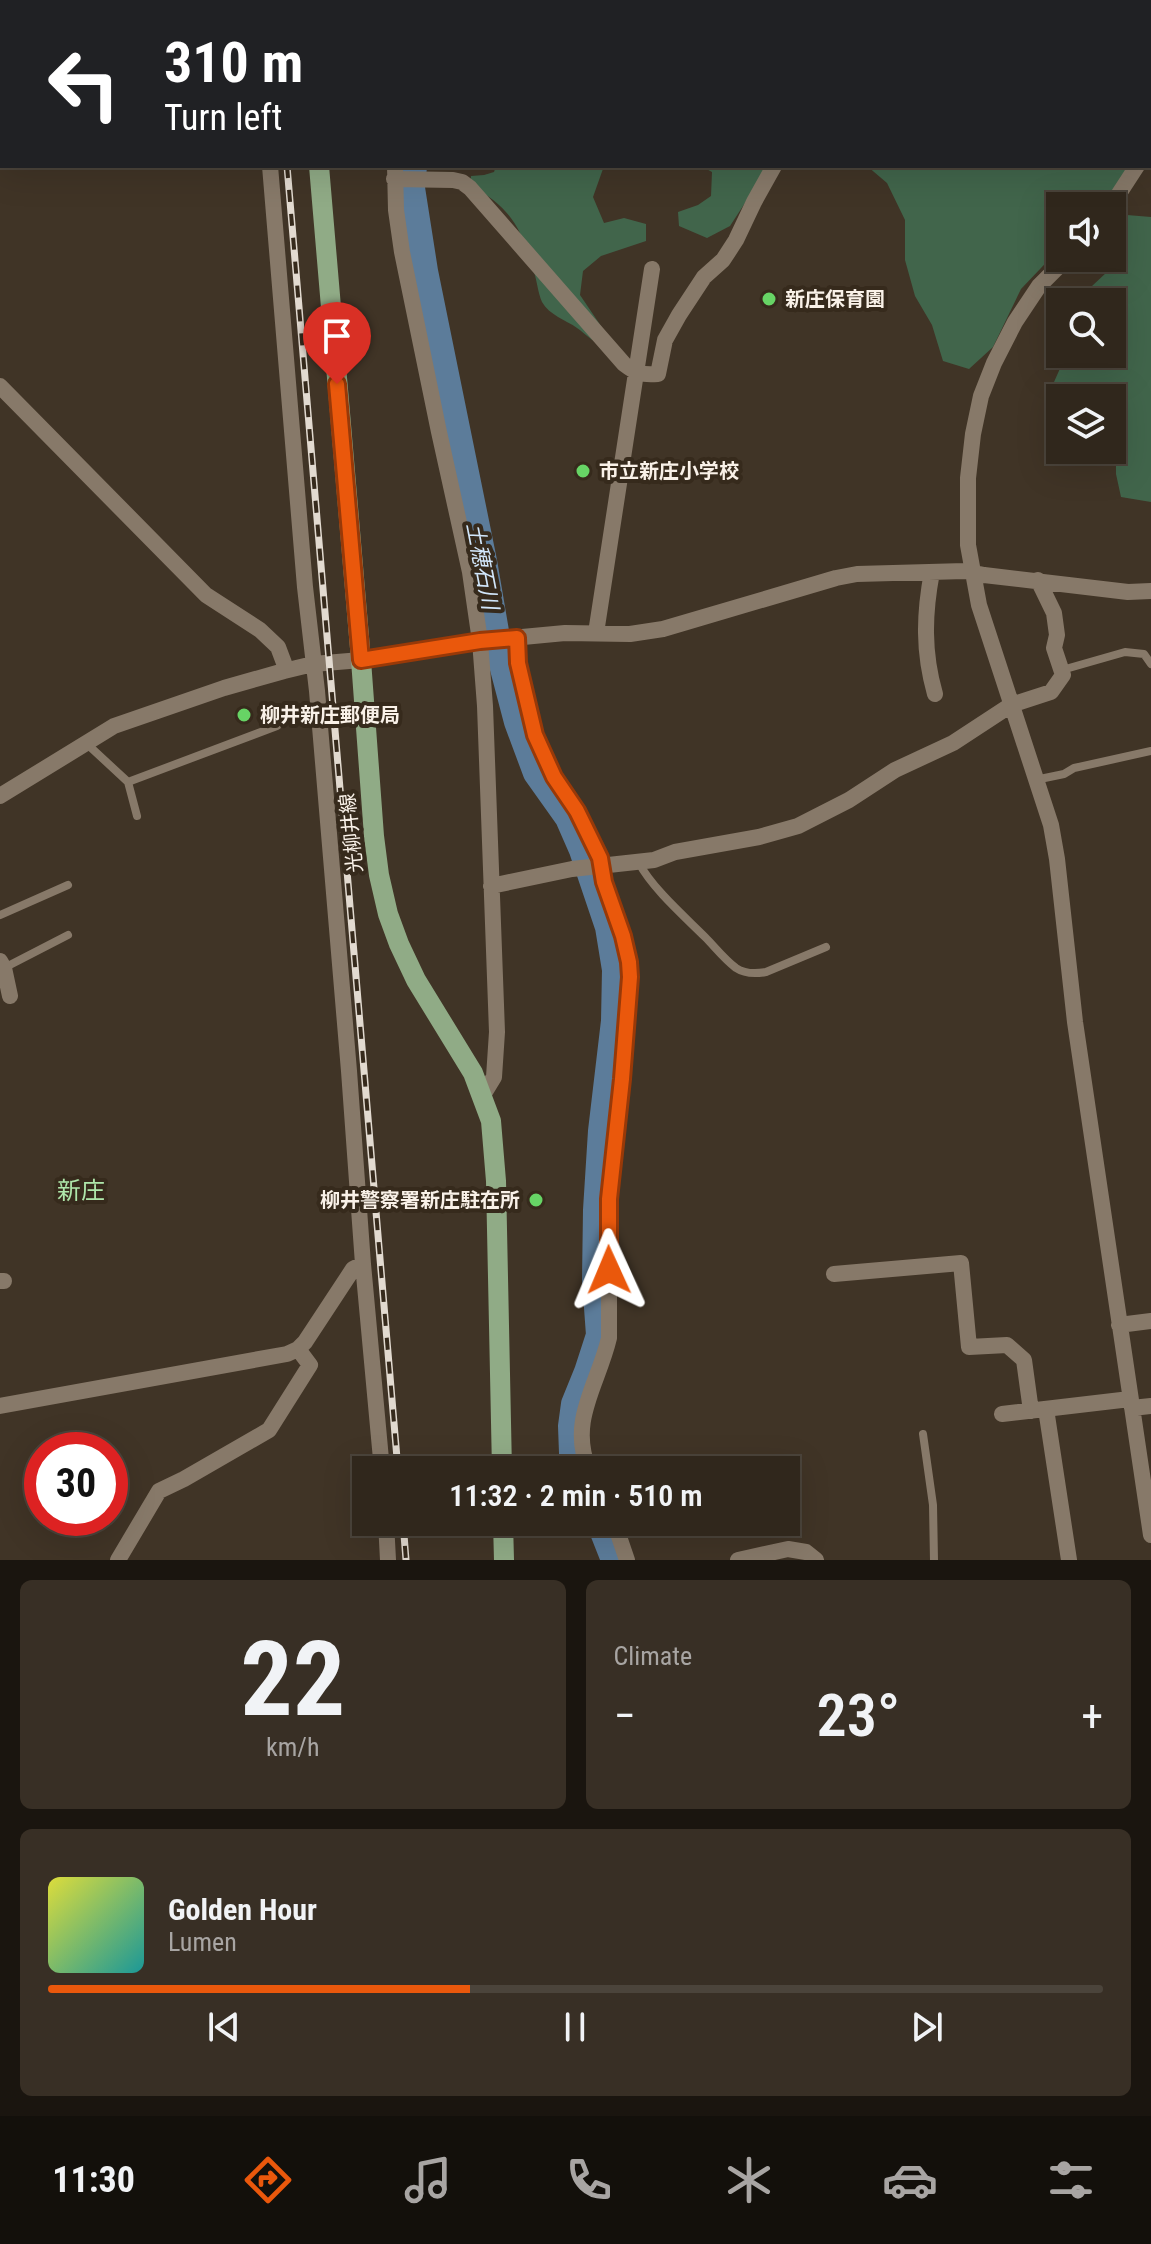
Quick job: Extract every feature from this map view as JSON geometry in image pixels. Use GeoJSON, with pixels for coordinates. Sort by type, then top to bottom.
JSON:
{"type":"FeatureCollection","features":[{"type":"Feature","properties":{"kind":"main road","name":"光柳井線"},"geometry":{"type":"LineString","coordinates":[[319,168],[379,875],[399,944],[416,980],[473,1073],[491,1121],[496,1181],[502,1456]]}},
{"type":"Feature","properties":{"kind":"main road"},"geometry":{"type":"LineString","coordinates":[[503,1536],[504,1560]]}},
{"type":"Feature","properties":{"kind":"street"},"geometry":{"type":"LineString","coordinates":[[270,168],[381,1456]]}},
{"type":"Feature","properties":{"kind":"street"},"geometry":{"type":"LineString","coordinates":[[483,1095],[494,1077],[497,1032],[482,641],[402,252],[394,172],[453,180],[470,188],[624,364],[636,374],[658,374],[665,340],[704,277],[723,260],[736,240],[773,168]]}},
{"type":"Feature","properties":{"kind":"street"},"geometry":{"type":"LineString","coordinates":[[1120,192],[1136,168]]}},
{"type":"Feature","properties":{"kind":"street"},"geometry":{"type":"LineString","coordinates":[[596,633],[652,269]]}},
{"type":"Feature","properties":{"kind":"street"},"geometry":{"type":"LineString","coordinates":[[1053,272],[1039,286],[1015,322],[981,396],[968,478],[968,530],[979,605],[1051,825],[1075,1022],[1131,1404],[1148,1491],[1151,1535]]}},
{"type":"Feature","properties":{"kind":"street"},"geometry":{"type":"LineString","coordinates":[[0,386],[206,595],[260,630],[278,647],[284,671]]}},
{"type":"Feature","properties":{"kind":"street"},"geometry":{"type":"LineString","coordinates":[[932,572],[925,608],[928,671],[935,694]]}},
{"type":"Feature","properties":{"kind":"street"},"geometry":{"type":"LineString","coordinates":[[0,796],[114,726],[313,664],[512,638],[565,633],[630,634],[663,629],[847,576],[973,572],[1128,592],[1151,591]]}},
{"type":"Feature","properties":{"kind":"street"},"geometry":{"type":"LineString","coordinates":[[491,886],[572,869],[639,863],[675,852],[798,826],[849,800],[895,770],[953,743],[1011,705],[1051,692],[1063,675],[1054,648],[1057,635],[1054,613],[1038,580]]}},
{"type":"Feature","properties":{"kind":"street"},"geometry":{"type":"LineString","coordinates":[[512,638],[535,735],[554,777],[577,811],[600,858],[604,882],[623,936],[630,977],[609,1199],[609,1338],[604,1360],[584,1408],[581,1428],[584,1456]]}},
{"type":"Feature","properties":{"kind":"street"},"geometry":{"type":"LineString","coordinates":[[2,964],[10,996]]}},
{"type":"Feature","properties":{"kind":"street"},"geometry":{"type":"LineString","coordinates":[[834,1274],[961,1263],[969,1347],[1007,1345],[1024,1360],[1039,1410],[1069,1560]]}},
{"type":"Feature","properties":{"kind":"street"},"geometry":{"type":"LineString","coordinates":[[0,1406],[287,1354],[305,1342],[353,1269],[363,1264]]}},
{"type":"Feature","properties":{"kind":"street"},"geometry":{"type":"LineString","coordinates":[[1119,1325],[1151,1321]]}},
{"type":"Feature","properties":{"kind":"street"},"geometry":{"type":"LineString","coordinates":[[118,1560],[159,1491],[269,1430],[310,1365],[298,1349]]}},
{"type":"Feature","properties":{"kind":"street"},"geometry":{"type":"LineString","coordinates":[[1002,1414],[1131,1404],[1151,1406]]}},
{"type":"Feature","properties":{"kind":"street"},"geometry":{"type":"LineString","coordinates":[[387,1536],[388,1560]]}},
{"type":"Feature","properties":{"kind":"street"},"geometry":{"type":"LineString","coordinates":[[619,1536],[627,1560]]}},
{"type":"Feature","properties":{"kind":"street"},"geometry":{"type":"LineString","coordinates":[[738,1560],[788,1549],[806,1552],[816,1560]]}},
{"type":"Feature","properties":{"kind":"lane"},"geometry":{"type":"LineString","coordinates":[[1061,671],[1135,651],[1144,654],[1151,664]]}},
{"type":"Feature","properties":{"kind":"lane"},"geometry":{"type":"LineString","coordinates":[[128,782],[277,726]]}},
{"type":"Feature","properties":{"kind":"lane"},"geometry":{"type":"LineString","coordinates":[[86,743],[128,782],[137,816]]}},
{"type":"Feature","properties":{"kind":"lane"},"geometry":{"type":"LineString","coordinates":[[1034,780],[1151,751]]}},
{"type":"Feature","properties":{"kind":"lane"},"geometry":{"type":"LineString","coordinates":[[639,863],[673,905],[736,968],[756,974],[766,972],[826,947]]}},
{"type":"Feature","properties":{"kind":"lane"},"geometry":{"type":"LineString","coordinates":[[0,915],[68,885]]}},
{"type":"Feature","properties":{"kind":"lane"},"geometry":{"type":"LineString","coordinates":[[2,964],[68,935]]}},
{"type":"Feature","properties":{"kind":"lane"},"geometry":{"type":"LineString","coordinates":[[923,1434],[933,1505],[934,1560]]}},
{"type":"Feature","properties":{"kind":"green space"},"geometry":{"type":"Polygon","coordinates":[[[495,168],[603,168],[593,197],[604,223],[624,218],[646,224],[646,241],[601,256],[583,271],[580,295],[603,329],[602,345],[545,307],[525,244],[513,221],[496,202],[470,186],[471,176],[494,172],[495,168]]]}},
{"type":"Feature","properties":{"kind":"green space"},"geometry":{"type":"Polygon","coordinates":[[[705,168],[768,168],[730,226],[707,238],[679,226],[678,212],[698,205],[711,196],[712,172],[705,168]]]}},
{"type":"Feature","properties":{"kind":"green space"},"geometry":{"type":"Polygon","coordinates":[[[869,168],[1127,168],[1116,192],[1046,192],[1046,263],[1021,289],[993,347],[969,369],[943,361],[932,325],[915,296],[905,260],[905,220],[887,183],[869,168]]]}},
{"type":"Feature","properties":{"kind":"green space"},"geometry":{"type":"Polygon","coordinates":[[[1126,213],[1151,217],[1151,502],[1121,497],[1116,474],[1116,464],[1126,464],[1126,384],[1054,384],[1060,368],[1126,368],[1126,288],[1092,286],[1107,272],[1126,272],[1126,213]]]}},
{"type":"Feature","properties":{"kind":"waterway","name":"土穂石川"},"geometry":{"type":"LineString","coordinates":[[414,168],[412,188],[425,271],[484,561],[501,661],[517,722],[536,773],[568,818],[582,850],[608,927],[615,970],[614,1021],[601,1131],[596,1210],[595,1280],[599,1335],[574,1404],[571,1426],[573,1456]]}},
{"type":"Feature","properties":{"kind":"waterway","name":"土穂石川"},"geometry":{"type":"LineString","coordinates":[[605,1536],[614,1560]]}},
{"type":"Feature","properties":{"kind":"railway"},"geometry":{"type":"LineString","coordinates":[[287,168],[397,1456]]}},
{"type":"Feature","properties":{"kind":"railway"},"geometry":{"type":"LineString","coordinates":[[404,1536],[406,1560]]}},
{"type":"Feature","properties":{"kind":"place","name":"新庄保育園"},"geometry":{"type":"Point","coordinates":[769,299]}},
{"type":"Feature","properties":{"kind":"place","name":"市立新庄小学校"},"geometry":{"type":"Point","coordinates":[583,471]}},
{"type":"Feature","properties":{"kind":"place","name":"柳井新庄郵便局"},"geometry":{"type":"Point","coordinates":[244,715]}},
{"type":"Feature","properties":{"kind":"place","name":"柳井警察署新庄駐在所"},"geometry":{"type":"Point","coordinates":[536,1200]}},
{"type":"Feature","properties":{"kind":"district","name":"新庄"},"geometry":{"type":"Point","coordinates":[81,1191]}},
{"type":"Feature","properties":{"kind":"route"},"geometry":{"type":"LineString","coordinates":[[337,384],[361,660],[517,638],[518,663],[541,751],[577,811],[600,858],[604,882],[623,936],[630,977],[612,1156],[609,1270]]}}]}
